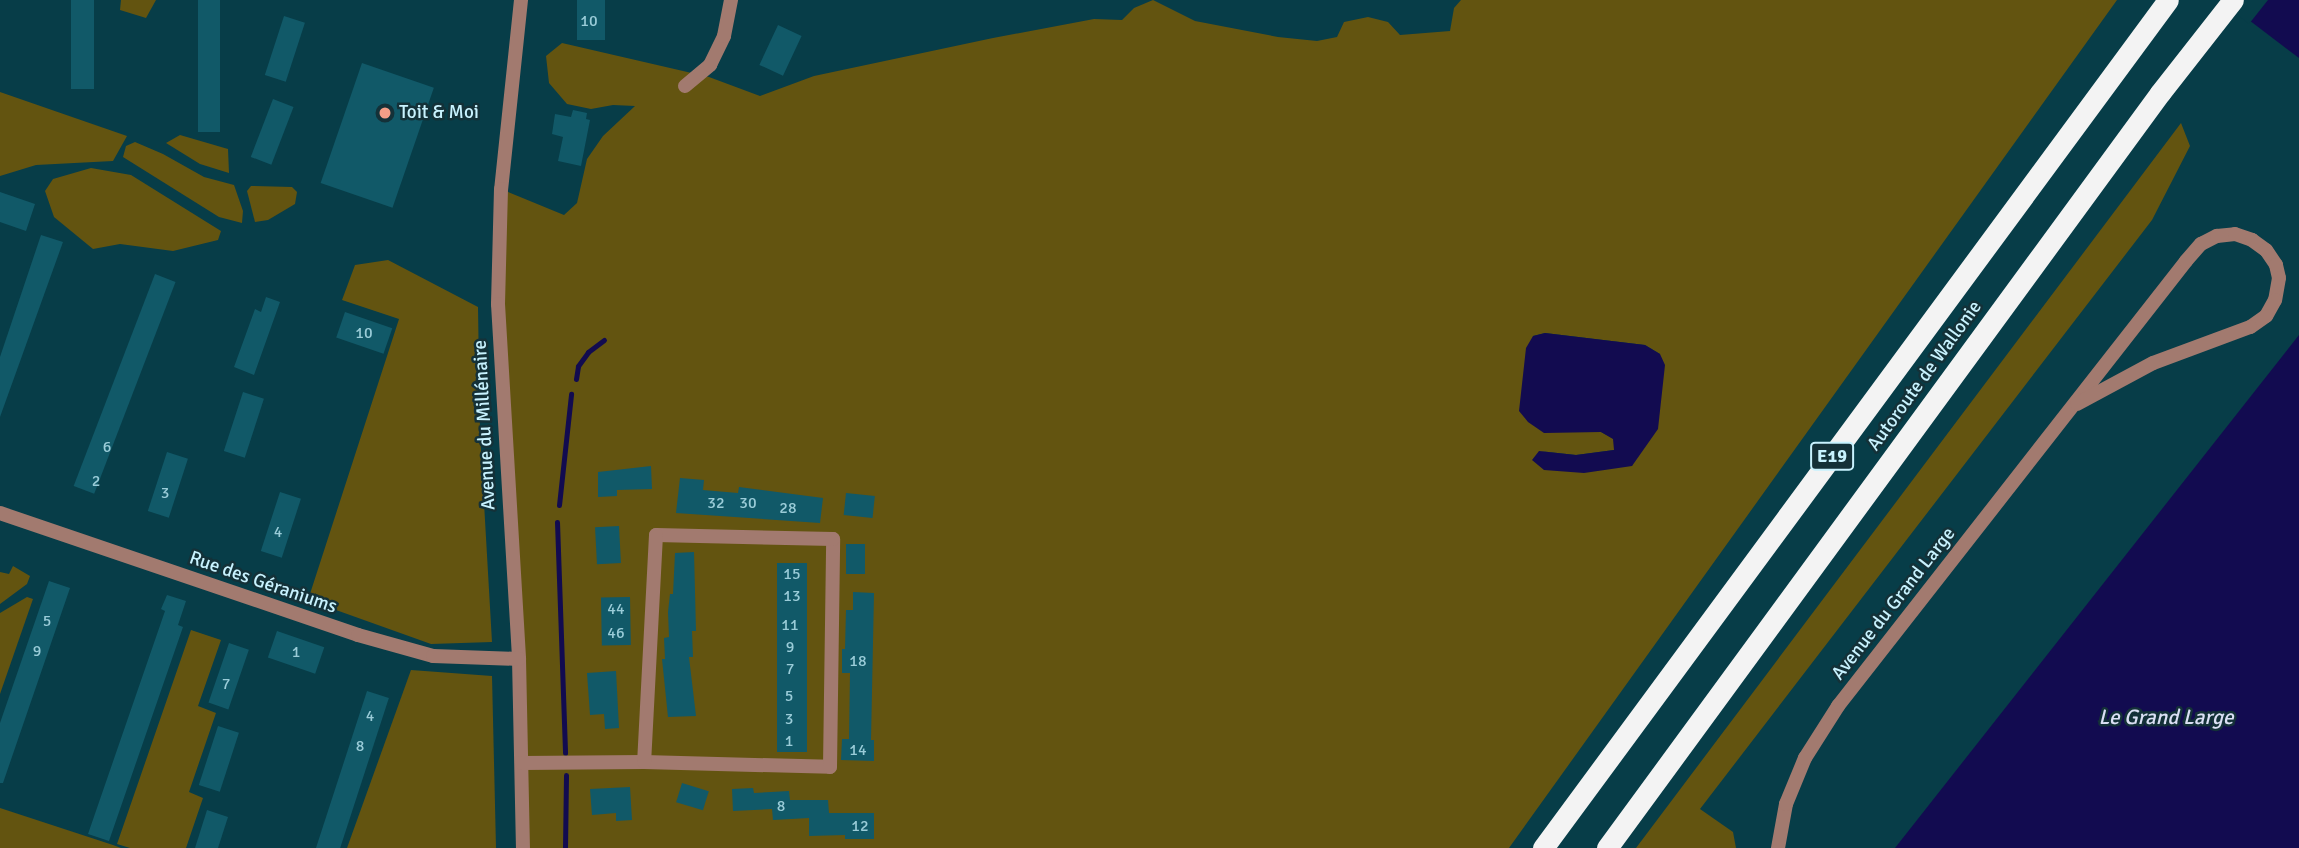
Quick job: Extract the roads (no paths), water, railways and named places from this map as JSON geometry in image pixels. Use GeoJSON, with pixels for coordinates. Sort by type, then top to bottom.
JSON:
{"type":"FeatureCollection","features":[{"type":"Feature","properties":{"kind":"highway","name":"Autoroute de Wallonie"},"geometry":{"type":"LineString","coordinates":[[1543,848],[2168,0]]}},
{"type":"Feature","properties":{"kind":"highway","name":"Autoroute de Wallonie"},"geometry":{"type":"LineString","coordinates":[[1607,848],[2160,93],[2232,0]]}},
{"type":"Feature","properties":{"kind":"street","name":"Avenue du Millénaire"},"geometry":{"type":"LineString","coordinates":[[521,0],[501,189],[498,304],[519,659],[523,848]]}},
{"type":"Feature","properties":{"kind":"street"},"geometry":{"type":"LineString","coordinates":[[685,86],[710,65],[724,36],[731,0]]}},
{"type":"Feature","properties":{"kind":"street","name":"Avenue du Grand Large"},"geometry":{"type":"LineString","coordinates":[[1778,848],[1786,804],[1805,758],[1838,706],[2201,244],[2217,236],[2235,234],[2252,240],[2266,250],[2276,265],[2279,278],[2275,300],[2266,316],[2250,327],[2152,363],[2077,404]]}},
{"type":"Feature","properties":{"kind":"street","name":"Rue des Géraniums"},"geometry":{"type":"LineString","coordinates":[[0,513],[358,635],[433,656],[519,659]]}},
{"type":"Feature","properties":{"kind":"street"},"geometry":{"type":"LineString","coordinates":[[522,763],[644,762],[830,766],[833,539],[656,535],[644,762]]}},
{"type":"Feature","properties":{"kind":"water"},"geometry":{"type":"Polygon","coordinates":[[[2223,0],[2299,0],[2299,58],[2245,17],[2223,0]]]}},
{"type":"Feature","properties":{"kind":"water"},"geometry":{"type":"Polygon","coordinates":[[[1545,333],[1645,345],[1660,354],[1665,365],[1658,429],[1632,466],[1584,473],[1544,470],[1532,460],[1539,451],[1576,455],[1614,450],[1613,439],[1601,432],[1544,433],[1528,422],[1519,411],[1526,348],[1533,336],[1545,333]]]}},
{"type":"Feature","properties":{"kind":"water","name":"Le Grand Large"},"geometry":{"type":"Polygon","coordinates":[[[2299,335],[2299,848],[1895,848],[2299,335]]]}},
{"type":"Feature","properties":{"kind":"waterway"},"geometry":{"type":"LineString","coordinates":[[576,379],[578,366],[588,352],[604,340]]}},
{"type":"Feature","properties":{"kind":"waterway"},"geometry":{"type":"LineString","coordinates":[[559,505],[571,394]]}},
{"type":"Feature","properties":{"kind":"waterway"},"geometry":{"type":"LineString","coordinates":[[557,522],[565,753]]}},
{"type":"Feature","properties":{"kind":"waterway"},"geometry":{"type":"LineString","coordinates":[[565,848],[566,775]]}},
{"type":"Feature","properties":{"kind":"place","name":"Toit & Moi"},"geometry":{"type":"Point","coordinates":[385,113]}}]}
